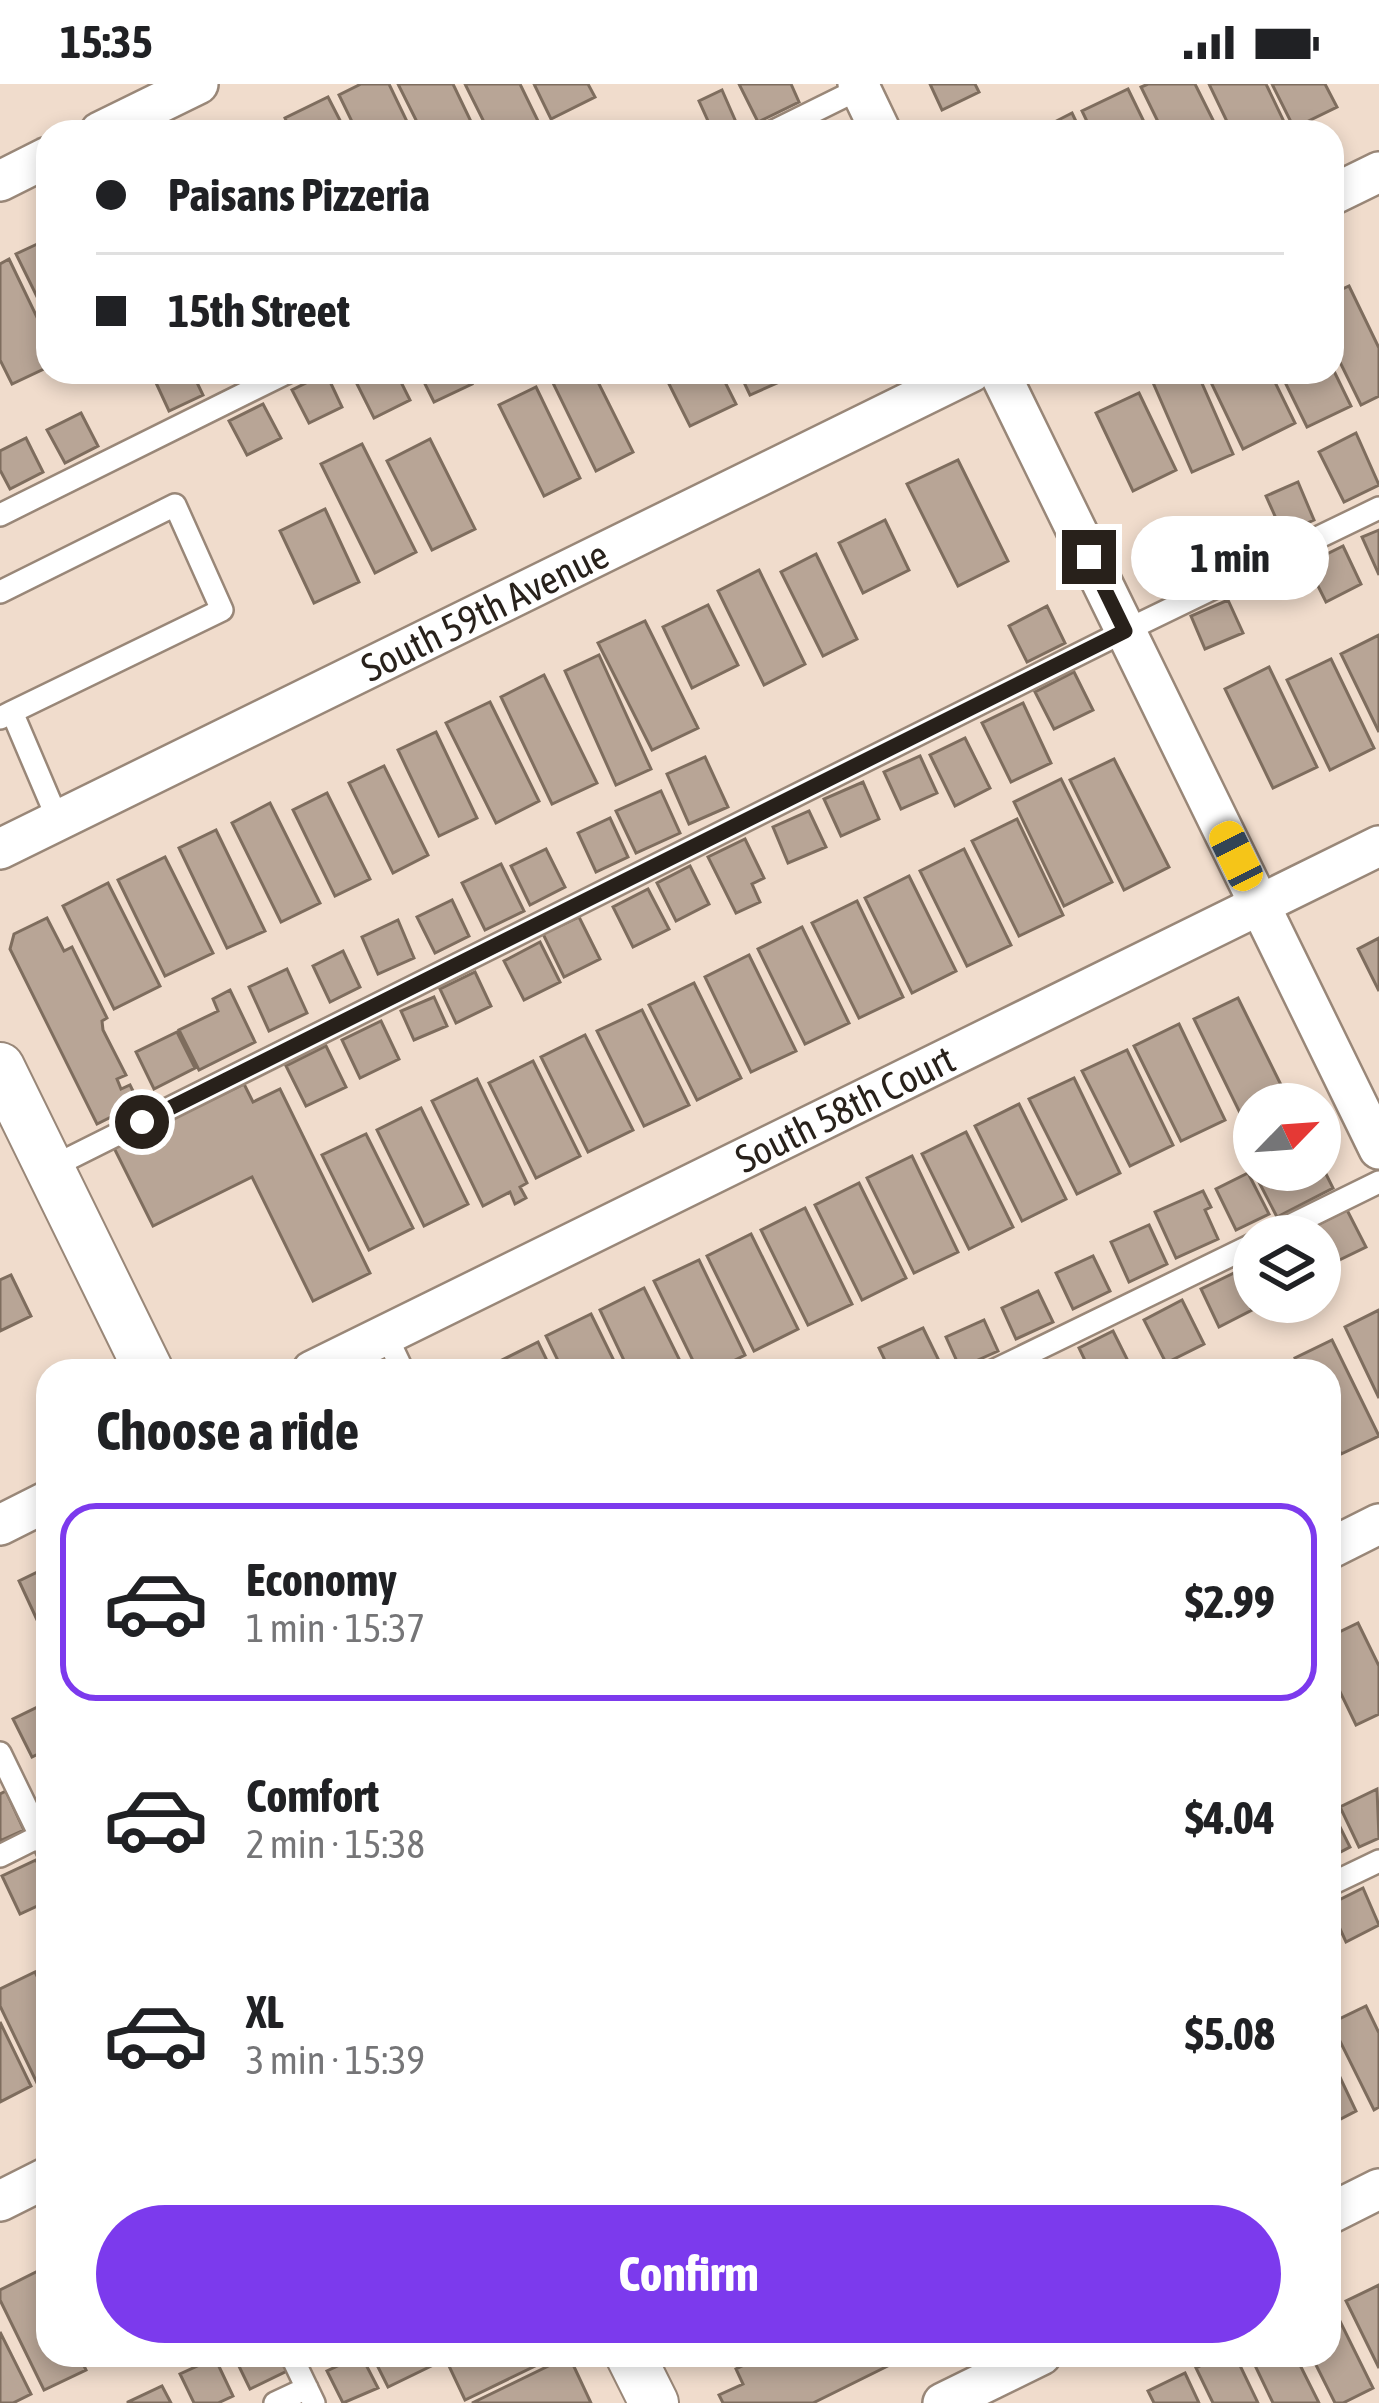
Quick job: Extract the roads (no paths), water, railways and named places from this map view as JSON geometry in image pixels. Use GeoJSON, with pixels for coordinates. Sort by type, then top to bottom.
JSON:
{"type":"FeatureCollection","features":[{"type":"Feature","properties":{"kind":"street"},"geometry":{"type":"LineString","coordinates":[[124,120],[198,84]]}},
{"type":"Feature","properties":{"kind":"street"},"geometry":{"type":"LineString","coordinates":[[862,86],[876,120]]}},
{"type":"Feature","properties":{"kind":"street"},"geometry":{"type":"LineString","coordinates":[[0,181],[36,164]]}},
{"type":"Feature","properties":{"kind":"street"},"geometry":{"type":"LineString","coordinates":[[1344,189],[1379,172]]}},
{"type":"Feature","properties":{"kind":"street","name":"South 59th Avenue"},"geometry":{"type":"LineString","coordinates":[[0,849],[947,384]]}},
{"type":"Feature","properties":{"kind":"street"},"geometry":{"type":"LineString","coordinates":[[1005,384],[1379,1148]]}},
{"type":"Feature","properties":{"kind":"street","name":"South 58th Court"},"geometry":{"type":"LineString","coordinates":[[337,1359],[1379,846]]}},
{"type":"Feature","properties":{"kind":"street"},"geometry":{"type":"LineString","coordinates":[[0,1067],[143,1359]]}},
{"type":"Feature","properties":{"kind":"street"},"geometry":{"type":"LineString","coordinates":[[0,1525],[36,1507]]}},
{"type":"Feature","properties":{"kind":"street"},"geometry":{"type":"LineString","coordinates":[[1341,1543],[1379,1524]]}},
{"type":"Feature","properties":{"kind":"street"},"geometry":{"type":"LineString","coordinates":[[0,2201],[36,2183]]}},
{"type":"Feature","properties":{"kind":"street"},"geometry":{"type":"LineString","coordinates":[[1341,2208],[1379,2189]]}},
{"type":"Feature","properties":{"kind":"street"},"geometry":{"type":"LineString","coordinates":[[636,2367],[654,2403]]}},
{"type":"Feature","properties":{"kind":"street"},"geometry":{"type":"LineString","coordinates":[[943,2403],[1016,2367]]}},
{"type":"Feature","properties":{"kind":"lane"},"geometry":{"type":"LineString","coordinates":[[795,120],[862,86]]}},
{"type":"Feature","properties":{"kind":"lane"},"geometry":{"type":"LineString","coordinates":[[0,514],[264,384]]}},
{"type":"Feature","properties":{"kind":"lane"},"geometry":{"type":"LineString","coordinates":[[0,592],[175,505],[222,610],[6,715],[58,820]]}},
{"type":"Feature","properties":{"kind":"lane"},"geometry":{"type":"LineString","coordinates":[[50,1168],[1379,508]]}},
{"type":"Feature","properties":{"kind":"lane"},"geometry":{"type":"LineString","coordinates":[[1312,1215],[1379,1182]]}},
{"type":"Feature","properties":{"kind":"lane"},"geometry":{"type":"LineString","coordinates":[[1018,1359],[1233,1254]]}},
{"type":"Feature","properties":{"kind":"lane"},"geometry":{"type":"LineString","coordinates":[[386,1335],[397,1359]]}},
{"type":"Feature","properties":{"kind":"lane"},"geometry":{"type":"LineString","coordinates":[[0,1753],[36,1827]]}},
{"type":"Feature","properties":{"kind":"lane"},"geometry":{"type":"LineString","coordinates":[[0,1856],[36,1846]]}},
{"type":"Feature","properties":{"kind":"lane"},"geometry":{"type":"LineString","coordinates":[[1341,1880],[1379,1861]]}},
{"type":"Feature","properties":{"kind":"lane"},"geometry":{"type":"LineString","coordinates":[[275,2403],[311,2395],[297,2367]]}}]}
